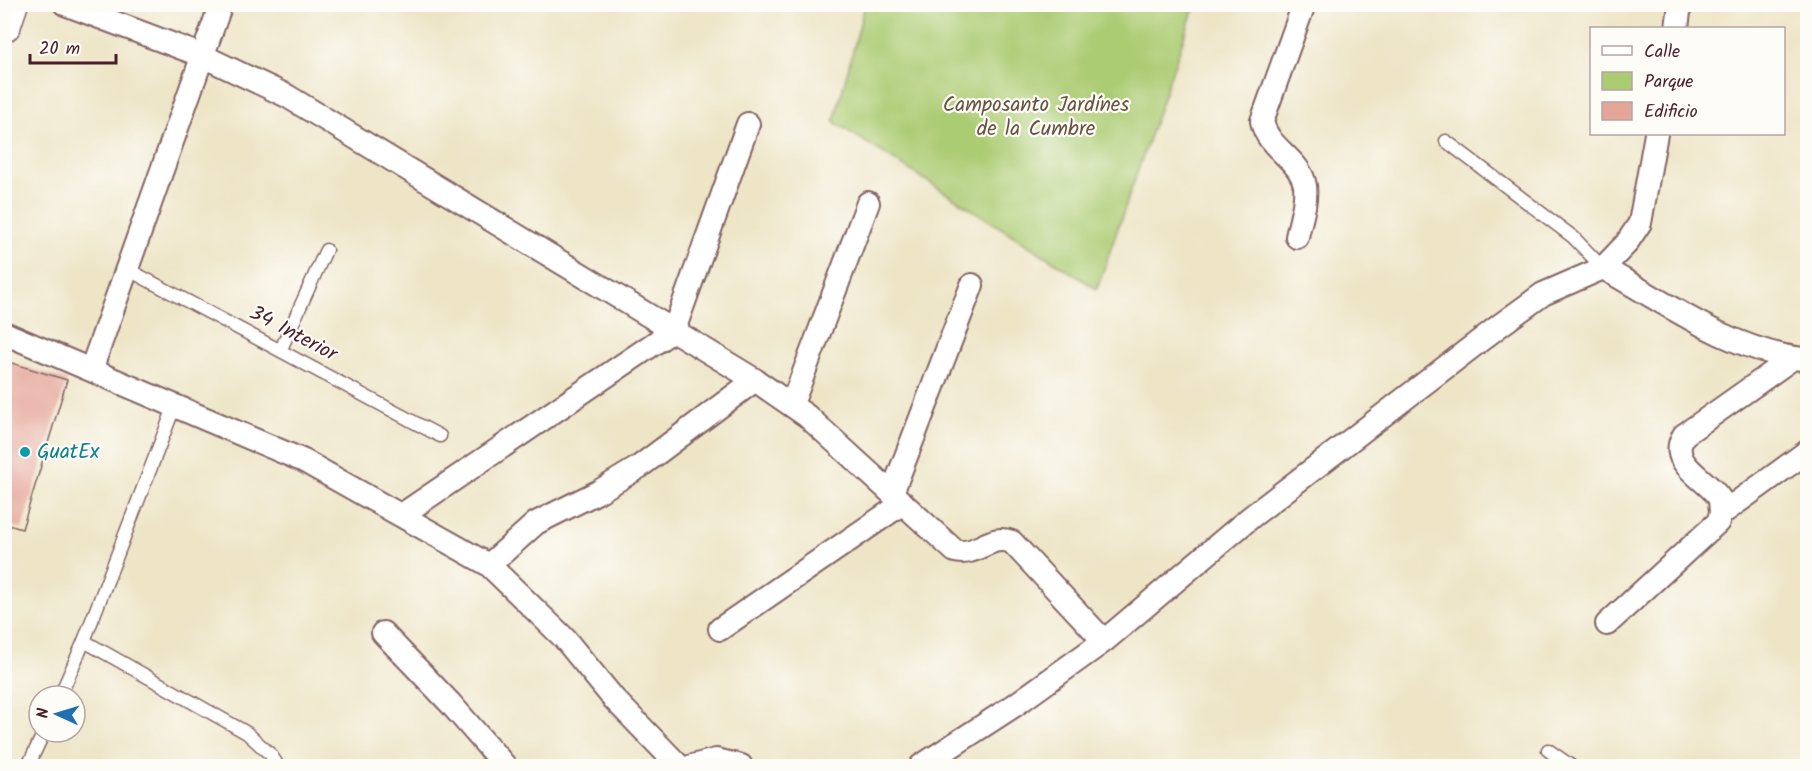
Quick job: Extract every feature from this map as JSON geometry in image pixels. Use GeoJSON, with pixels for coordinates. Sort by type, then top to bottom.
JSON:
{"type":"FeatureCollection","features":[{"type":"Feature","properties":{"kind":"highway"},"geometry":{"type":"LineString","coordinates":[[4,24],[11,4]]}},
{"type":"Feature","properties":{"kind":"street"},"geometry":{"type":"LineString","coordinates":[[65,4],[203,56],[287,96],[674,330],[792,404],[955,551],[973,552],[994,539],[1004,538],[1012,542],[1104,641]]}},
{"type":"Feature","properties":{"kind":"street"},"geometry":{"type":"LineString","coordinates":[[91,370],[221,4]]}},
{"type":"Feature","properties":{"kind":"street"},"geometry":{"type":"LineString","coordinates":[[1297,237],[1305,202],[1302,175],[1271,142],[1262,121],[1304,4]]}},
{"type":"Feature","properties":{"kind":"street"},"geometry":{"type":"LineString","coordinates":[[1677,27],[1680,4]]}},
{"type":"Feature","properties":{"kind":"street"},"geometry":{"type":"LineString","coordinates":[[402,514],[674,330],[748,124]]}},
{"type":"Feature","properties":{"kind":"street"},"geometry":{"type":"LineString","coordinates":[[921,766],[1015,705],[1104,641],[1251,517],[1498,326],[1543,294],[1603,268],[1626,244],[1640,223],[1656,135]]}},
{"type":"Feature","properties":{"kind":"street"},"geometry":{"type":"LineString","coordinates":[[792,404],[868,203]]}},
{"type":"Feature","properties":{"kind":"street"},"geometry":{"type":"LineString","coordinates":[[1603,268],[1709,328],[1756,348],[1800,359]]}},
{"type":"Feature","properties":{"kind":"street"},"geometry":{"type":"LineString","coordinates":[[720,629],[898,498],[972,285]]}},
{"type":"Feature","properties":{"kind":"street"},"geometry":{"type":"LineString","coordinates":[[4,333],[304,461],[402,514],[489,565],[564,638],[614,699],[679,766]]}},
{"type":"Feature","properties":{"kind":"street"},"geometry":{"type":"LineString","coordinates":[[1721,514],[1720,499],[1716,492],[1681,460],[1680,441],[1690,429],[1800,359]]}},
{"type":"Feature","properties":{"kind":"street"},"geometry":{"type":"LineString","coordinates":[[489,565],[536,523],[598,492],[639,467],[755,380]]}},
{"type":"Feature","properties":{"kind":"street"},"geometry":{"type":"LineString","coordinates":[[1607,624],[1713,530],[1721,514],[1808,451]]}},
{"type":"Feature","properties":{"kind":"street"},"geometry":{"type":"LineString","coordinates":[[383,633],[450,703],[505,766]]}},
{"type":"Feature","properties":{"kind":"street"},"geometry":{"type":"LineString","coordinates":[[692,766],[716,760],[741,766]]}},
{"type":"Feature","properties":{"kind":"lane"},"geometry":{"type":"LineString","coordinates":[[1446,141],[1574,237],[1603,268]]}},
{"type":"Feature","properties":{"kind":"lane"},"geometry":{"type":"LineString","coordinates":[[281,349],[326,250]]}},
{"type":"Feature","properties":{"kind":"lane","name":"34 Interior"},"geometry":{"type":"LineString","coordinates":[[127,268],[440,436]]}},
{"type":"Feature","properties":{"kind":"lane"},"geometry":{"type":"LineString","coordinates":[[65,684],[175,405]]}},
{"type":"Feature","properties":{"kind":"lane"},"geometry":{"type":"LineString","coordinates":[[84,641],[246,733],[270,755],[278,766]]}},
{"type":"Feature","properties":{"kind":"lane"},"geometry":{"type":"LineString","coordinates":[[28,766],[38,744]]}},
{"type":"Feature","properties":{"kind":"lane"},"geometry":{"type":"LineString","coordinates":[[1548,750],[1571,766]]}},
{"type":"Feature","properties":{"kind":"green space","name":"Camposanto Jardínes de la Cumbre"},"geometry":{"type":"Polygon","coordinates":[[[865,5],[1195,5],[1097,289],[834,122],[865,5]]]}},
{"type":"Feature","properties":{"kind":"building","name":"GuatEx"},"geometry":{"type":"Polygon","coordinates":[[[5,361],[67,380],[22,529],[5,524],[5,361]]]}},
{"type":"Feature","properties":{"kind":"place","name":"GuatEx"},"geometry":{"type":"Point","coordinates":[25,452]}}]}
